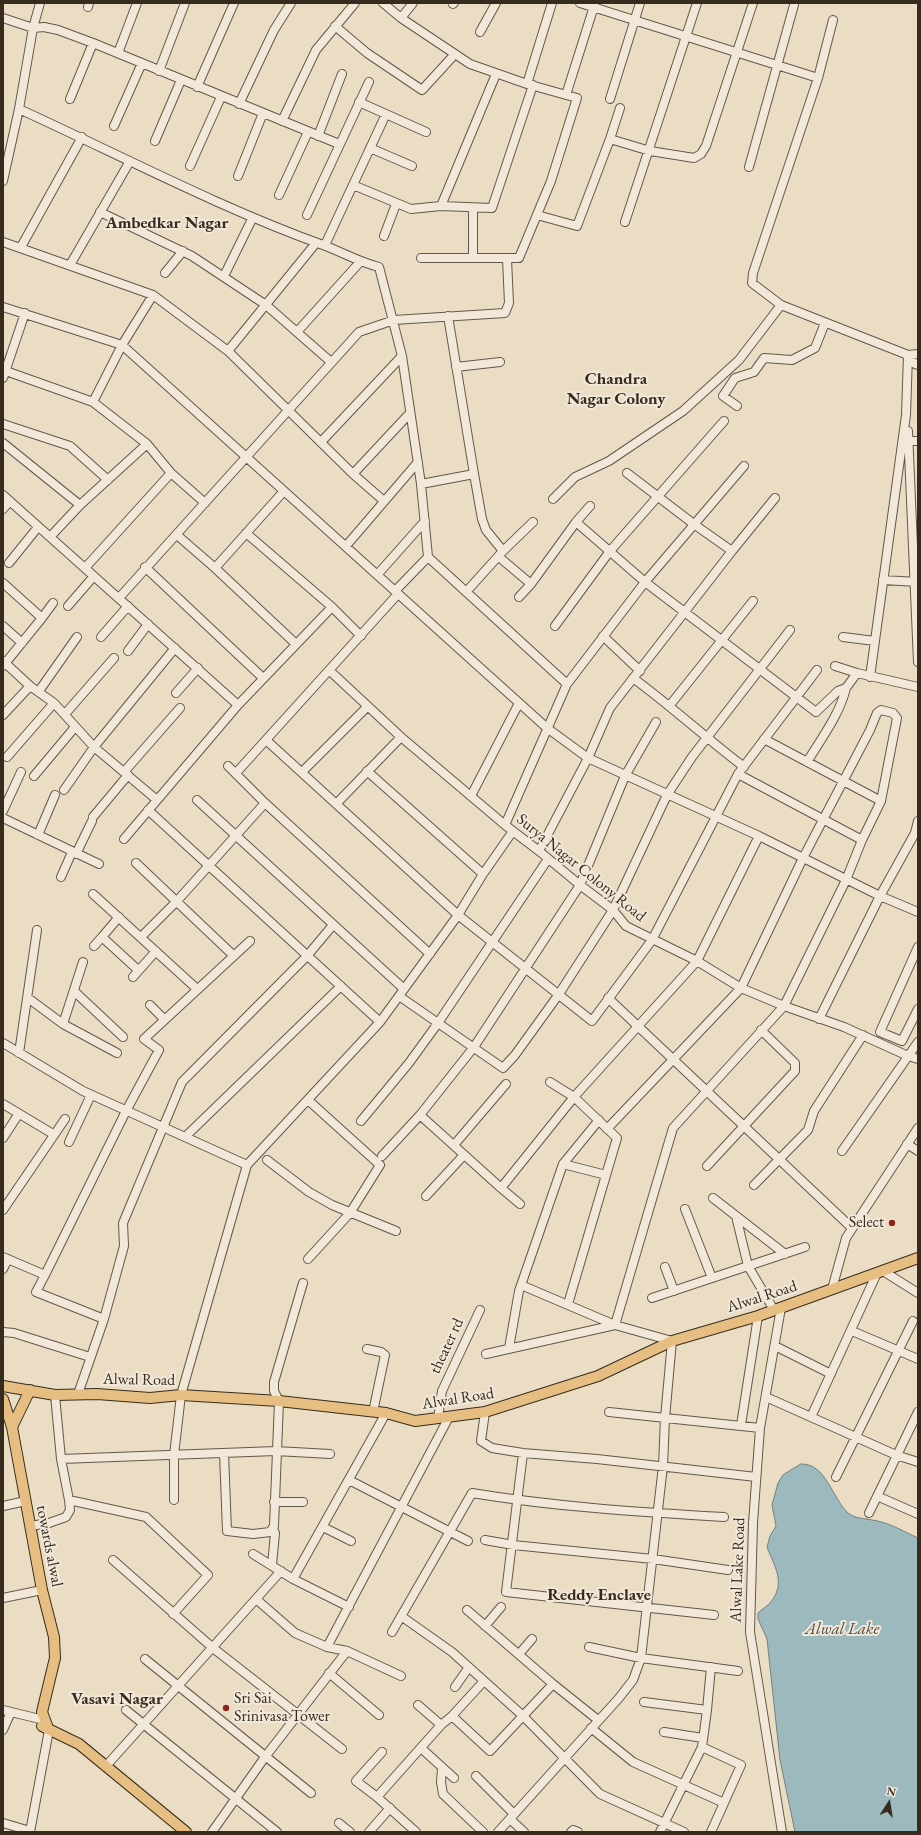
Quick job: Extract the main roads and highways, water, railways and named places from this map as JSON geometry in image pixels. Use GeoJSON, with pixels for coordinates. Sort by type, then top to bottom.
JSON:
{"type":"FeatureCollection","features":[{"type":"Feature","properties":{"kind":"main road","name":"Alwal Road"},"geometry":{"type":"LineString","coordinates":[[3,1386],[55,1394],[150,1398],[180,1395],[280,1401],[386,1413],[415,1421],[450,1417],[485,1412],[598,1376],[672,1341],[758,1316],[918,1258]]}},
{"type":"Feature","properties":{"kind":"main road"},"geometry":{"type":"LineString","coordinates":[[12,1427],[30,1390]]}},
{"type":"Feature","properties":{"kind":"main road","name":"towards alwal"},"geometry":{"type":"LineString","coordinates":[[3,1399],[12,1427],[42,1590],[54,1637],[55,1652],[52,1677],[42,1712],[44,1724],[79,1744],[186,1832]]}},
{"type":"Feature","properties":{"kind":"water","name":"Alwal Lake"},"geometry":{"type":"Polygon","coordinates":[[[801,1464],[810,1465],[823,1475],[842,1507],[851,1515],[884,1523],[918,1538],[918,1832],[795,1832],[780,1760],[767,1639],[758,1619],[758,1613],[770,1603],[778,1588],[778,1575],[767,1547],[770,1536],[776,1526],[772,1505],[778,1483],[783,1475],[801,1464]]]}},
{"type":"Feature","properties":{"kind":"place","name":"Select"},"geometry":{"type":"Point","coordinates":[892,1223]}},
{"type":"Feature","properties":{"kind":"place","name":"Sri Sai Srinivasa Tower"},"geometry":{"type":"Point","coordinates":[226,1708]}},
{"type":"Feature","properties":{"kind":"district","name":"Ambedkar Nagar"},"geometry":{"type":"Point","coordinates":[167,223]}},
{"type":"Feature","properties":{"kind":"district","name":"Chandra Nagar Colony"},"geometry":{"type":"Point","coordinates":[616,389]}},
{"type":"Feature","properties":{"kind":"district","name":"Reddy Enclave"},"geometry":{"type":"Point","coordinates":[599,1595]}},
{"type":"Feature","properties":{"kind":"district","name":"Vasavi Nagar"},"geometry":{"type":"Point","coordinates":[117,1699]}}]}
